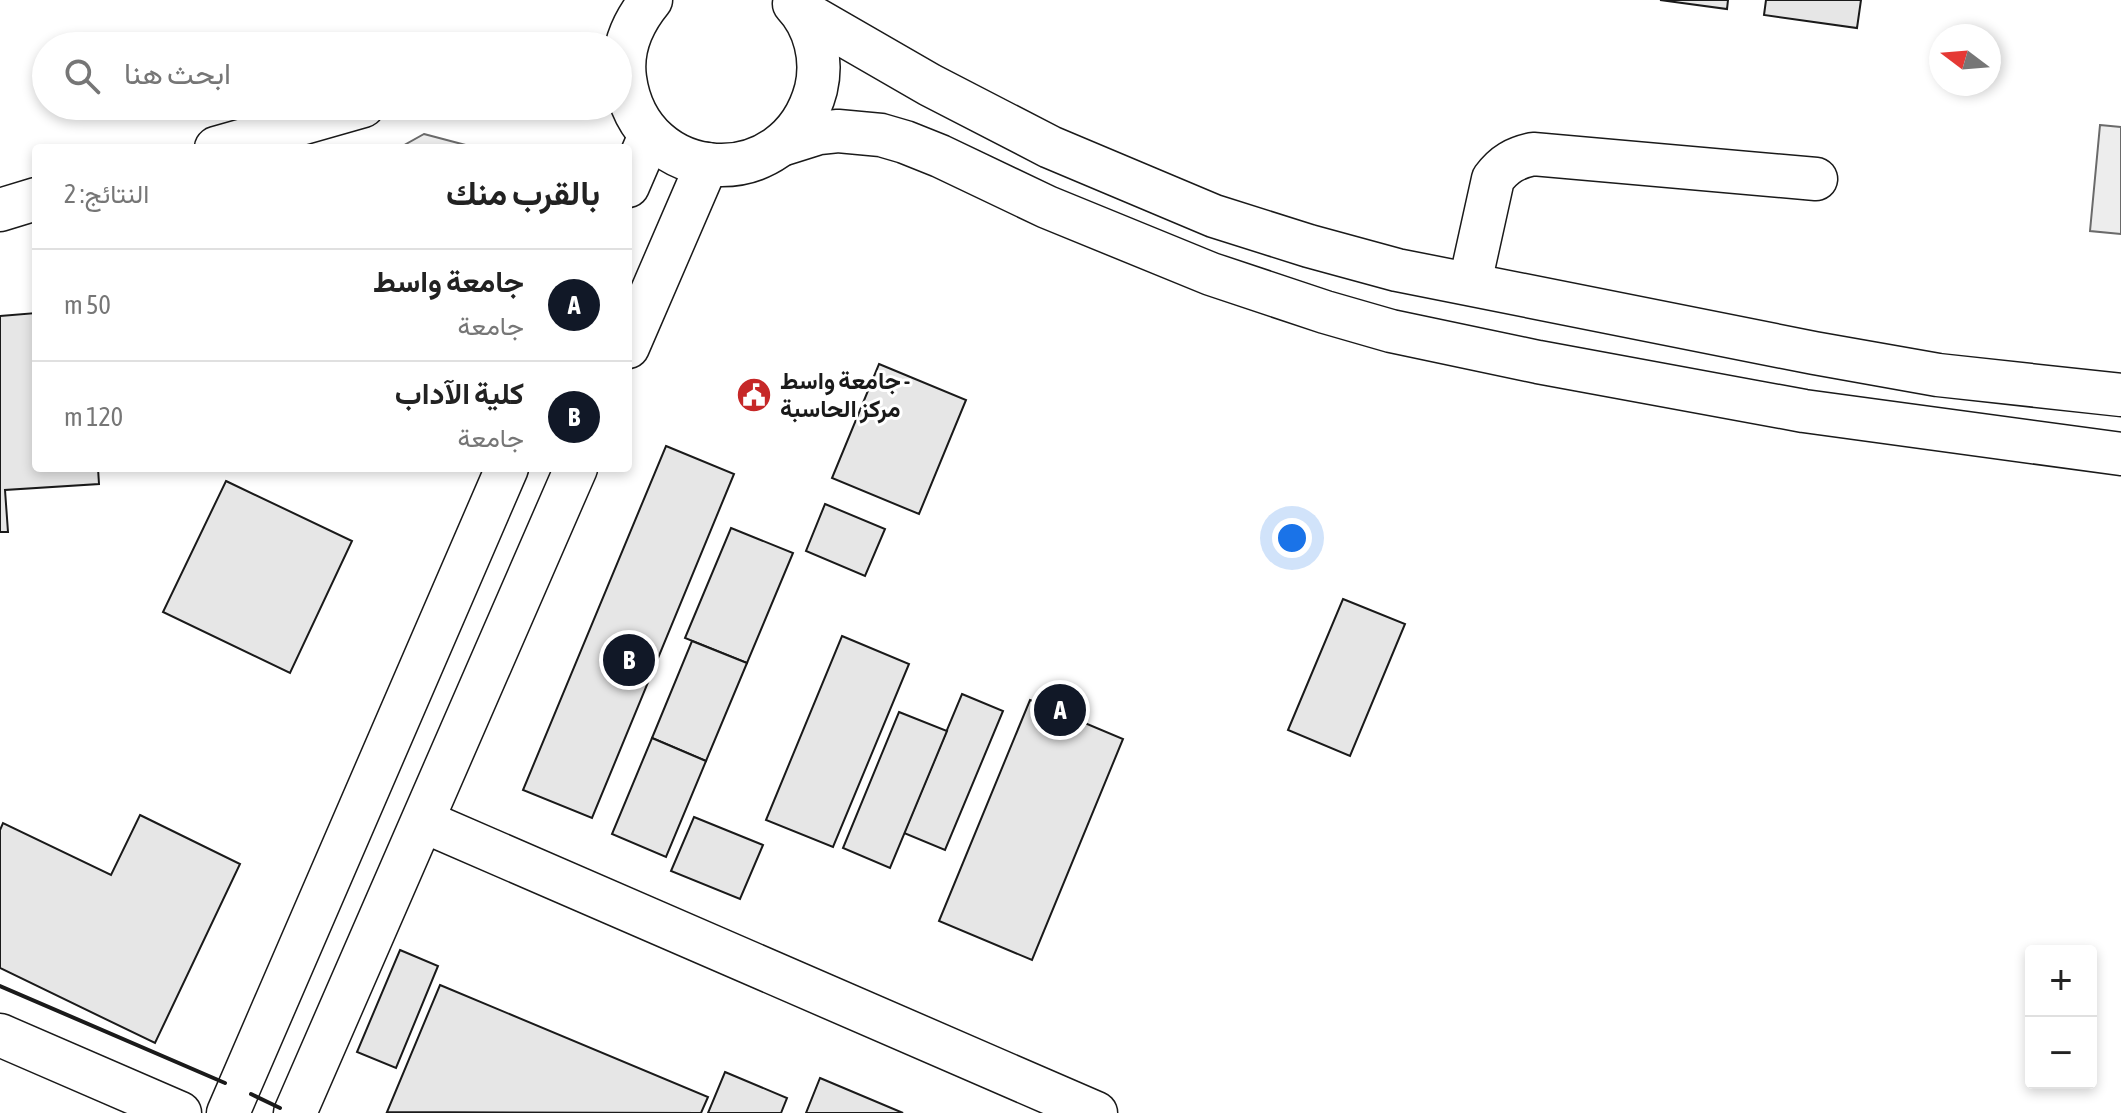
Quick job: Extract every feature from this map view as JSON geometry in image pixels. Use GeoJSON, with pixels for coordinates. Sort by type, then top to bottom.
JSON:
{"type":"FeatureCollection","features":[{"type":"Feature","properties":{"kind":"street"},"geometry":{"type":"LineString","coordinates":[[632,32],[650,0]]}},
{"type":"Feature","properties":{"kind":"street"},"geometry":{"type":"LineString","coordinates":[[784,144],[800,126],[812,104],[818,80],[819,56],[812,32],[796,5]]}},
{"type":"Feature","properties":{"kind":"street"},"geometry":{"type":"LineString","coordinates":[[796,5],[930,85],[1050,147],[1214,216],[1309,246],[1397,270],[1798,350],[1938,375],[2121,395]]}},
{"type":"Feature","properties":{"kind":"street"},"geometry":{"type":"LineString","coordinates":[[632,107],[650,135],[669,151],[691,161],[715,166],[739,165],[763,157],[784,144],[819,133],[838,131],[881,135],[905,142],[1047,207],[1185,264],[1391,331],[1538,362],[1804,411],[2121,454]]}},
{"type":"Feature","properties":{"kind":"street"},"geometry":{"type":"LineString","coordinates":[[230,144],[314,120]]}},
{"type":"Feature","properties":{"kind":"street"},"geometry":{"type":"LineString","coordinates":[[632,177],[650,135]]}},
{"type":"Feature","properties":{"kind":"street"},"geometry":{"type":"LineString","coordinates":[[1470,283],[1493,179],[1517,158],[1533,154],[1816,179]]}},
{"type":"Feature","properties":{"kind":"street"},"geometry":{"type":"LineString","coordinates":[[632,338],[707,164]]}},
{"type":"Feature","properties":{"kind":"street"},"geometry":{"type":"LineString","coordinates":[[0,210],[32,200]]}},
{"type":"Feature","properties":{"kind":"street"},"geometry":{"type":"LineString","coordinates":[[228,1113],[505,472]]}},
{"type":"Feature","properties":{"kind":"street"},"geometry":{"type":"LineString","coordinates":[[295,1113],[574,472]]}},
{"type":"Feature","properties":{"kind":"street"},"geometry":{"type":"LineString","coordinates":[[423,821],[1096,1113]]}},
{"type":"Feature","properties":{"kind":"street"},"geometry":{"type":"LineString","coordinates":[[299,949],[356,973]]}},
{"type":"Feature","properties":{"kind":"street"},"geometry":{"type":"LineString","coordinates":[[0,1035],[180,1113]]}},
{"type":"Feature","properties":{"kind":"shaded area"},"geometry":{"type":"Polygon","coordinates":[[[2100,125],[2121,127],[2121,234],[2090,231],[2100,125]]]}},
{"type":"Feature","properties":{"kind":"shaded area"},"geometry":{"type":"Polygon","coordinates":[[[424,134],[462,144],[406,144],[424,134]]]}},
{"type":"Feature","properties":{"kind":"building"},"geometry":{"type":"Polygon","coordinates":[[[1660,0],[1728,0],[1727,9],[1660,0]]]}},
{"type":"Feature","properties":{"kind":"building"},"geometry":{"type":"Polygon","coordinates":[[[1766,0],[1861,0],[1857,28],[1764,15],[1766,0]]]}},
{"type":"Feature","properties":{"kind":"building"},"geometry":{"type":"Polygon","coordinates":[[[32,313],[32,472],[98,472],[99,484],[5,490],[8,532],[0,532],[0,316],[32,313]]]}},
{"type":"Feature","properties":{"kind":"building"},"geometry":{"type":"Polygon","coordinates":[[[879,364],[966,400],[919,514],[832,478],[879,364]]]}},
{"type":"Feature","properties":{"kind":"building"},"geometry":{"type":"Polygon","coordinates":[[[666,446],[734,474],[592,818],[523,790],[666,446]]]}},
{"type":"Feature","properties":{"kind":"building"},"geometry":{"type":"Polygon","coordinates":[[[226,481],[352,541],[290,673],[163,612],[226,481]]]}},
{"type":"Feature","properties":{"kind":"building"},"geometry":{"type":"Polygon","coordinates":[[[825,504],[885,529],[865,576],[806,551],[825,504]]]}},
{"type":"Feature","properties":{"kind":"building"},"geometry":{"type":"Polygon","coordinates":[[[731,528],[793,553],[747,663],[685,638],[731,528]]]}},
{"type":"Feature","properties":{"kind":"building"},"geometry":{"type":"Polygon","coordinates":[[[1343,599],[1405,624],[1350,756],[1288,730],[1343,599]]]}},
{"type":"Feature","properties":{"kind":"building"},"geometry":{"type":"Polygon","coordinates":[[[842,636],[909,664],[833,847],[766,820],[842,636]]]}},
{"type":"Feature","properties":{"kind":"building"},"geometry":{"type":"Polygon","coordinates":[[[692,641],[747,663],[706,761],[652,738],[692,641]]]}},
{"type":"Feature","properties":{"kind":"building"},"geometry":{"type":"Polygon","coordinates":[[[962,694],[1003,711],[945,850],[904,833],[962,694]]]}},
{"type":"Feature","properties":{"kind":"building"},"geometry":{"type":"Polygon","coordinates":[[[1030,700],[1123,739],[1032,960],[939,921],[1030,700]]]}},
{"type":"Feature","properties":{"kind":"building"},"geometry":{"type":"Polygon","coordinates":[[[899,712],[947,731],[890,868],[843,848],[899,712]]]}},
{"type":"Feature","properties":{"kind":"building"},"geometry":{"type":"Polygon","coordinates":[[[652,738],[706,761],[666,857],[612,834],[652,738]]]}},
{"type":"Feature","properties":{"kind":"building"},"geometry":{"type":"Polygon","coordinates":[[[140,815],[240,864],[155,1043],[0,968],[0,830],[3,823],[111,875],[140,815]]]}},
{"type":"Feature","properties":{"kind":"building"},"geometry":{"type":"Polygon","coordinates":[[[694,817],[763,845],[740,899],[671,871],[694,817]]]}},
{"type":"Feature","properties":{"kind":"building"},"geometry":{"type":"Polygon","coordinates":[[[400,950],[438,966],[396,1068],[357,1052],[400,950]]]}},
{"type":"Feature","properties":{"kind":"building"},"geometry":{"type":"Polygon","coordinates":[[[440,985],[708,1097],[701,1113],[387,1112],[440,985]]]}},
{"type":"Feature","properties":{"kind":"building"},"geometry":{"type":"Polygon","coordinates":[[[725,1072],[787,1098],[781,1113],[708,1113],[725,1072]]]}},
{"type":"Feature","properties":{"kind":"building"},"geometry":{"type":"Polygon","coordinates":[[[820,1078],[903,1113],[806,1113],[820,1078]]]}},
{"type":"Feature","properties":{"kind":"wall"},"geometry":{"type":"LineString","coordinates":[[0,986],[225,1083]]}},
{"type":"Feature","properties":{"kind":"wall"},"geometry":{"type":"LineString","coordinates":[[251,1094],[280,1108]]}},
{"type":"Feature","properties":{"kind":"place","name":"جامعة واسط - مركز الحاسبة"},"geometry":{"type":"Point","coordinates":[754,395]}},
{"type":"Feature","properties":{"kind":"place","name":"كلية الآداب"},"geometry":{"type":"Point","coordinates":[629,660]}},
{"type":"Feature","properties":{"kind":"place","name":"جامعة واسط"},"geometry":{"type":"Point","coordinates":[1060,710]}}]}
